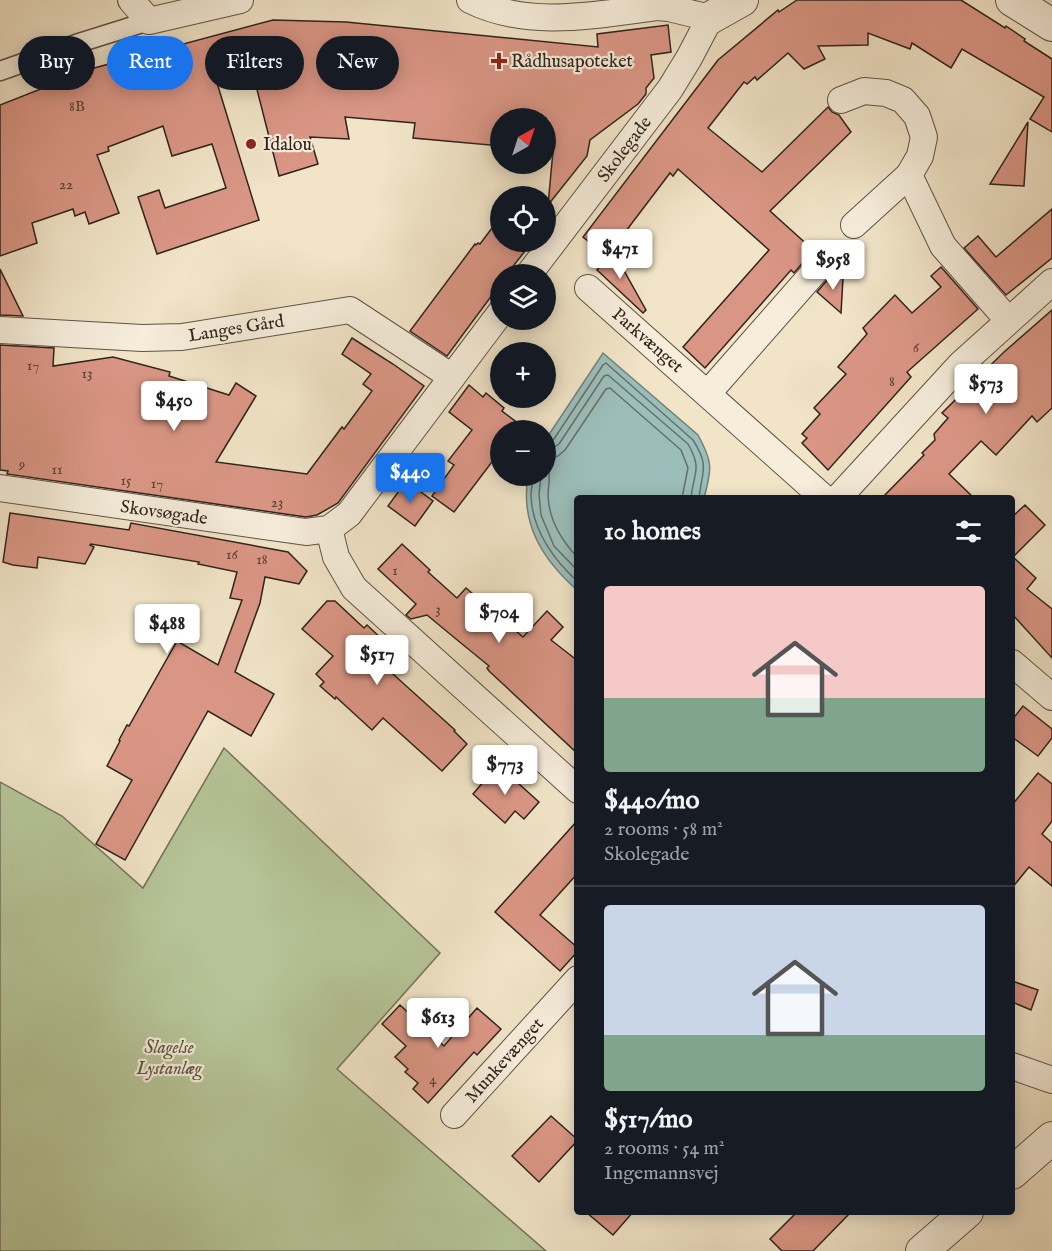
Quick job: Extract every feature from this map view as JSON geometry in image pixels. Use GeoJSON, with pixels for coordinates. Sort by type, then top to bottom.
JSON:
{"type":"FeatureCollection","features":[{"type":"Feature","properties":{"kind":"street"},"geometry":{"type":"LineString","coordinates":[[131,0],[149,21]]}},
{"type":"Feature","properties":{"kind":"street"},"geometry":{"type":"LineString","coordinates":[[0,71],[149,21],[240,0]]}},
{"type":"Feature","properties":{"kind":"street"},"geometry":{"type":"LineString","coordinates":[[470,0],[558,19],[657,8],[669,8],[710,18],[742,0]]}},
{"type":"Feature","properties":{"kind":"street"},"geometry":{"type":"LineString","coordinates":[[1012,0],[1052,25]]}},
{"type":"Feature","properties":{"kind":"street","name":"Skolegade"},"geometry":{"type":"LineString","coordinates":[[537,264],[670,89],[710,18]]}},
{"type":"Feature","properties":{"kind":"street"},"geometry":{"type":"LineString","coordinates":[[842,100],[864,91],[886,93],[903,100],[917,116],[924,137],[920,156],[909,175],[854,225]]}},
{"type":"Feature","properties":{"kind":"street"},"geometry":{"type":"LineString","coordinates":[[909,175],[943,246],[1008,320]]}},
{"type":"Feature","properties":{"kind":"street"},"geometry":{"type":"LineString","coordinates":[[708,393],[825,260]]}},
{"type":"Feature","properties":{"kind":"street"},"geometry":{"type":"LineString","coordinates":[[841,495],[960,365],[1052,282]]}},
{"type":"Feature","properties":{"kind":"street","name":"Parkvænget"},"geometry":{"type":"LineString","coordinates":[[588,288],[822,495]]}},
{"type":"Feature","properties":{"kind":"street","name":"Langes Gård"},"geometry":{"type":"LineString","coordinates":[[0,330],[142,338],[182,337],[350,310],[452,377]]}},
{"type":"Feature","properties":{"kind":"street"},"geometry":{"type":"LineString","coordinates":[[490,327],[348,514],[329,530],[336,557],[354,588],[574,786]]}},
{"type":"Feature","properties":{"kind":"street","name":"Skovsøgade"},"geometry":{"type":"LineString","coordinates":[[0,488],[306,532],[329,530]]}},
{"type":"Feature","properties":{"kind":"street"},"geometry":{"type":"LineString","coordinates":[[1015,666],[1052,697]]}},
{"type":"Feature","properties":{"kind":"street","name":"Munkevænget"},"geometry":{"type":"LineString","coordinates":[[454,1115],[574,983]]}},
{"type":"Feature","properties":{"kind":"street"},"geometry":{"type":"LineString","coordinates":[[1015,1067],[1052,1080]]}},
{"type":"Feature","properties":{"kind":"street"},"geometry":{"type":"LineString","coordinates":[[1015,1170],[1052,1138]]}},
{"type":"Feature","properties":{"kind":"street"},"geometry":{"type":"LineString","coordinates":[[922,1251],[964,1215]]}},
{"type":"Feature","properties":{"kind":"green space","name":"Slagelse Lystanlæg"},"geometry":{"type":"Polygon","coordinates":[[[224,748],[440,953],[337,1069],[546,1251],[0,1251],[0,782],[62,816],[143,888],[224,748]]]}},
{"type":"Feature","properties":{"kind":"water"},"geometry":{"type":"Polygon","coordinates":[[[603,353],[698,435],[709,459],[710,472],[705,495],[574,495],[574,587],[553,566],[536,539],[527,509],[527,486],[556,486],[556,424],[603,353]]]}},
{"type":"Feature","properties":{"kind":"building"},"geometry":{"type":"Polygon","coordinates":[[[797,0],[961,0],[1005,28],[1006,26],[1052,59],[1052,132],[1030,119],[1044,97],[962,49],[951,68],[912,43],[910,49],[868,33],[868,45],[818,46],[825,59],[804,69],[788,53],[757,80],[755,77],[747,84],[744,82],[708,128],[762,172],[828,107],[839,115],[851,132],[770,211],[813,251],[794,273],[791,270],[705,368],[683,347],[769,250],[678,169],[673,176],[670,173],[607,256],[583,237],[718,60],[778,10],[779,12],[797,0]]]}},
{"type":"Feature","properties":{"kind":"building"},"geometry":{"type":"Polygon","coordinates":[[[273,20],[346,22],[598,47],[597,34],[668,25],[671,52],[651,55],[654,78],[646,88],[646,94],[638,104],[590,140],[587,156],[556,195],[556,186],[550,186],[551,174],[556,174],[556,108],[490,108],[490,145],[413,138],[415,123],[345,117],[349,139],[310,137],[318,164],[279,176],[257,90],[304,90],[304,36],[213,36],[273,20]]]}},
{"type":"Feature","properties":{"kind":"building"},"geometry":{"type":"Polygon","coordinates":[[[205,38],[205,90],[219,90],[259,220],[157,254],[138,197],[159,190],[165,208],[226,188],[212,144],[172,156],[163,126],[108,147],[109,151],[97,155],[119,213],[89,224],[85,212],[75,216],[73,209],[32,223],[37,243],[0,256],[0,105],[38,90],[95,90],[95,68],[107,65],[107,90],[193,90],[193,41],[205,38]]]}},
{"type":"Feature","properties":{"kind":"building"},"geometry":{"type":"Polygon","coordinates":[[[1028,122],[1024,186],[990,184],[1028,122]]]}},
{"type":"Feature","properties":{"kind":"building"},"geometry":{"type":"Polygon","coordinates":[[[1052,209],[1052,258],[1006,295],[964,248],[978,236],[996,257],[1052,209]]]}},
{"type":"Feature","properties":{"kind":"building"},"geometry":{"type":"Polygon","coordinates":[[[490,231],[490,252],[524,252],[515,264],[490,264],[490,298],[447,356],[410,331],[475,244],[480,244],[490,231]]]}},
{"type":"Feature","properties":{"kind":"building"},"geometry":{"type":"Polygon","coordinates":[[[613,251],[646,310],[643,313],[597,270],[613,251]]]}},
{"type":"Feature","properties":{"kind":"building"},"geometry":{"type":"Polygon","coordinates":[[[941,267],[978,309],[907,372],[911,377],[828,470],[802,443],[807,438],[802,434],[820,414],[814,408],[846,374],[838,367],[867,334],[863,328],[895,295],[912,313],[941,287],[931,276],[941,267]]]}},
{"type":"Feature","properties":{"kind":"building"},"geometry":{"type":"Polygon","coordinates":[[[0,269],[23,316],[0,315],[0,269]]]}},
{"type":"Feature","properties":{"kind":"building"},"geometry":{"type":"Polygon","coordinates":[[[835,271],[843,278],[841,313],[817,292],[835,271]]]}},
{"type":"Feature","properties":{"kind":"building"},"geometry":{"type":"Polygon","coordinates":[[[1052,310],[1052,408],[1037,422],[1032,416],[996,455],[981,441],[949,474],[971,495],[885,495],[924,455],[922,453],[935,440],[934,434],[948,418],[942,413],[1004,352],[1052,310]]]}},
{"type":"Feature","properties":{"kind":"building"},"geometry":{"type":"Polygon","coordinates":[[[352,338],[424,386],[338,503],[317,515],[306,517],[7,474],[8,471],[0,470],[0,345],[54,348],[53,366],[113,357],[170,372],[169,376],[229,395],[236,383],[256,396],[216,462],[307,474],[372,391],[363,384],[371,374],[342,354],[352,338]]]}},
{"type":"Feature","properties":{"kind":"building"},"geometry":{"type":"Polygon","coordinates":[[[469,385],[483,397],[486,393],[490,396],[490,408],[504,408],[502,411],[514,420],[490,420],[490,465],[454,512],[432,496],[454,465],[448,461],[472,430],[449,412],[469,385]]]}},
{"type":"Feature","properties":{"kind":"building"},"geometry":{"type":"Polygon","coordinates":[[[406,481],[433,501],[415,526],[388,506],[406,481]]]}},
{"type":"Feature","properties":{"kind":"building"},"geometry":{"type":"Polygon","coordinates":[[[1025,505],[1045,525],[1015,555],[1015,514],[1025,505]]]}},
{"type":"Feature","properties":{"kind":"building"},"geometry":{"type":"Polygon","coordinates":[[[10,513],[129,530],[131,523],[288,552],[307,571],[299,584],[265,577],[260,603],[235,672],[274,694],[251,736],[208,711],[125,860],[96,844],[132,780],[107,766],[127,725],[129,726],[177,641],[218,665],[242,600],[230,598],[237,572],[198,564],[199,562],[91,544],[94,547],[85,564],[38,557],[37,568],[13,565],[3,562],[10,513]]]}},
{"type":"Feature","properties":{"kind":"building"},"geometry":{"type":"Polygon","coordinates":[[[402,544],[457,598],[466,588],[523,637],[547,611],[563,627],[551,640],[574,658],[574,750],[489,671],[487,668],[489,666],[427,615],[411,619],[406,615],[416,604],[378,569],[402,544]]]}},
{"type":"Feature","properties":{"kind":"building"},"geometry":{"type":"Polygon","coordinates":[[[1015,559],[1036,578],[1027,589],[1052,609],[1052,658],[1015,617],[1015,559]]]}},
{"type":"Feature","properties":{"kind":"building"},"geometry":{"type":"Polygon","coordinates":[[[327,601],[335,601],[364,628],[367,625],[386,643],[373,656],[455,730],[467,744],[442,771],[383,718],[372,730],[336,697],[335,699],[320,686],[324,682],[316,674],[333,656],[302,629],[327,601]]]}},
{"type":"Feature","properties":{"kind":"building"},"geometry":{"type":"Polygon","coordinates":[[[1023,706],[1052,729],[1052,738],[1038,756],[1015,739],[1015,716],[1023,706]]]}},
{"type":"Feature","properties":{"kind":"building"},"geometry":{"type":"Polygon","coordinates":[[[498,765],[539,802],[524,819],[515,811],[505,823],[473,794],[498,765]]]}},
{"type":"Feature","properties":{"kind":"building"},"geometry":{"type":"Polygon","coordinates":[[[1038,773],[1052,784],[1052,821],[1042,834],[1052,843],[1052,886],[1029,867],[1015,884],[1015,801],[1038,773]]]}},
{"type":"Feature","properties":{"kind":"building"},"geometry":{"type":"Polygon","coordinates":[[[574,824],[574,877],[540,915],[574,945],[574,955],[560,971],[495,912],[574,824]]]}},
{"type":"Feature","properties":{"kind":"building"},"geometry":{"type":"Polygon","coordinates":[[[1015,982],[1038,990],[1031,1010],[1015,1003],[1015,982]]]}},
{"type":"Feature","properties":{"kind":"building"},"geometry":{"type":"Polygon","coordinates":[[[400,1005],[444,1046],[477,1008],[501,1029],[477,1055],[474,1052],[428,1103],[413,1089],[418,1083],[405,1072],[408,1069],[395,1057],[406,1046],[382,1024],[400,1005]]]}},
{"type":"Feature","properties":{"kind":"building"},"geometry":{"type":"Polygon","coordinates":[[[551,1116],[574,1136],[574,1144],[539,1182],[512,1156],[551,1116]]]}},
{"type":"Feature","properties":{"kind":"building"},"geometry":{"type":"Polygon","coordinates":[[[590,1215],[630,1215],[613,1235],[590,1215]]]}},
{"type":"Feature","properties":{"kind":"building"},"geometry":{"type":"Polygon","coordinates":[[[794,1215],[848,1215],[813,1251],[782,1251],[770,1239],[794,1215]]]}},
{"type":"Feature","properties":{"kind":"place","name":"Rådhusapoteket"},"geometry":{"type":"Point","coordinates":[499,61]}},
{"type":"Feature","properties":{"kind":"place","name":"Idalou"},"geometry":{"type":"Point","coordinates":[251,144]}}]}
